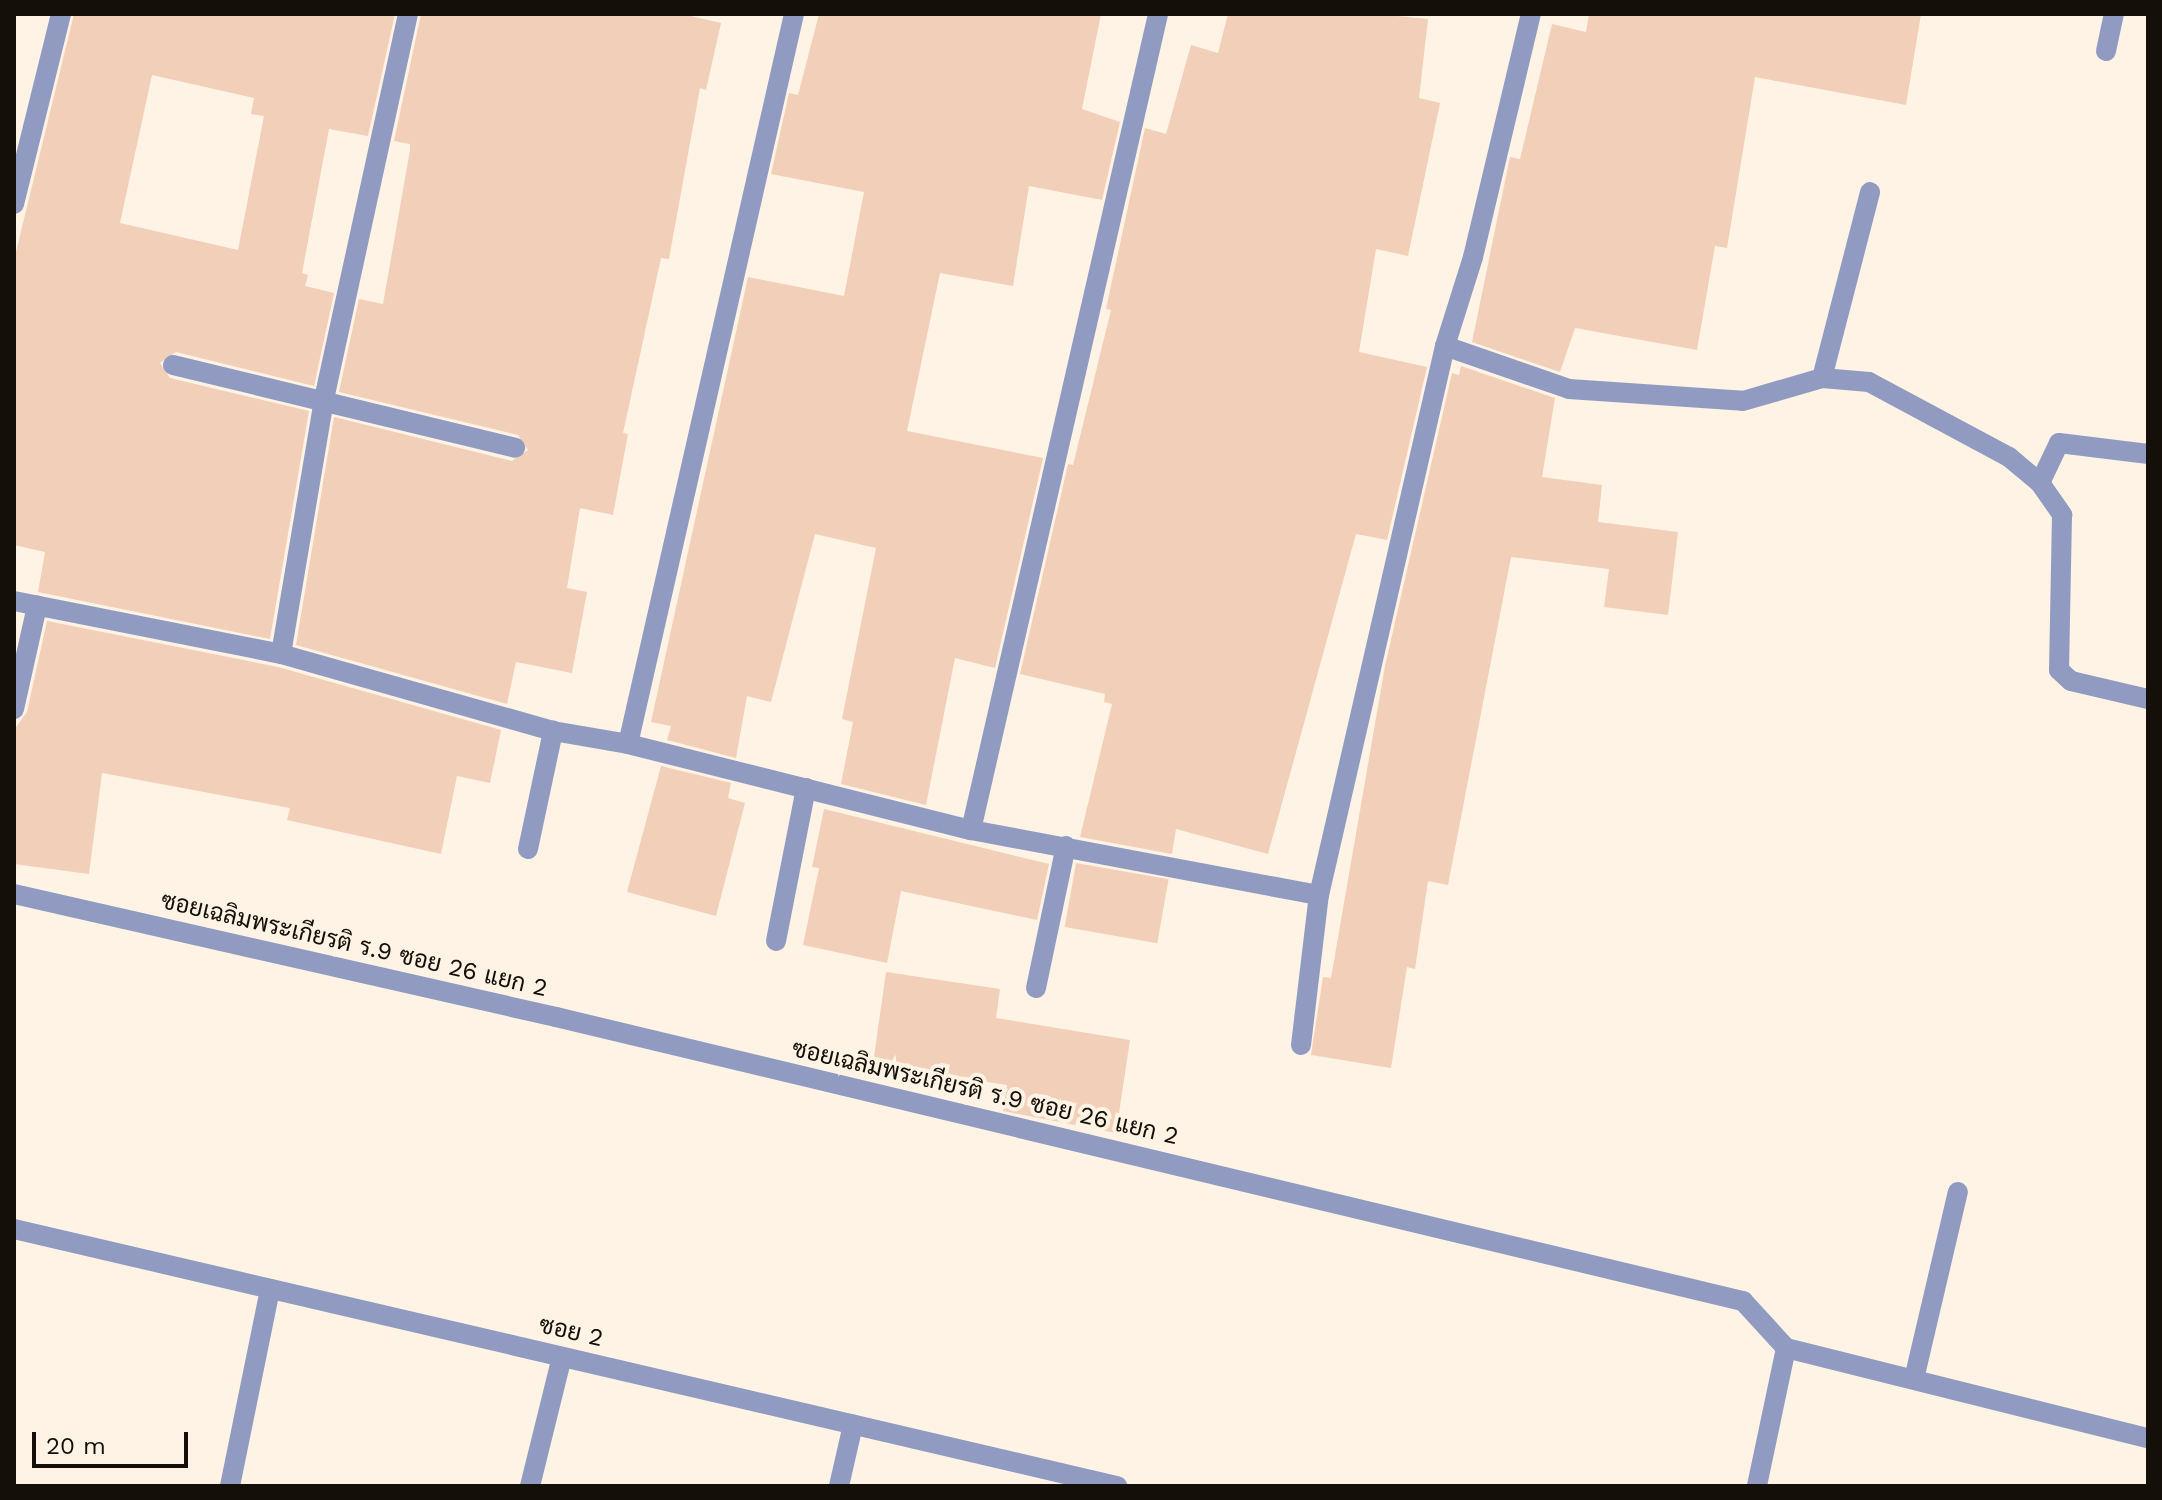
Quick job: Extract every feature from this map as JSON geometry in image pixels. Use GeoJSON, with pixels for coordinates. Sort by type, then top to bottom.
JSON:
{"type":"FeatureCollection","features":[{"type":"Feature","properties":{"kind":"street"},"geometry":{"type":"LineString","coordinates":[[14,204],[61,14]]}},
{"type":"Feature","properties":{"kind":"street"},"geometry":{"type":"LineString","coordinates":[[281,654],[324,399],[408,14]]}},
{"type":"Feature","properties":{"kind":"street"},"geometry":{"type":"LineString","coordinates":[[628,744],[794,14]]}},
{"type":"Feature","properties":{"kind":"street"},"geometry":{"type":"LineString","coordinates":[[971,830],[1158,14]]}},
{"type":"Feature","properties":{"kind":"street"},"geometry":{"type":"LineString","coordinates":[[1301,1045],[1319,895],[1445,346],[1473,257],[1531,14]]}},
{"type":"Feature","properties":{"kind":"street"},"geometry":{"type":"LineString","coordinates":[[2106,51],[2114,14]]}},
{"type":"Feature","properties":{"kind":"street"},"geometry":{"type":"LineString","coordinates":[[1822,378],[1870,192]]}},
{"type":"Feature","properties":{"kind":"street"},"geometry":{"type":"LineString","coordinates":[[1445,346],[1569,389],[1743,401],[1822,378],[1869,382],[2009,457],[2040,483],[2062,515],[2059,670],[2071,681],[2148,699]]}},
{"type":"Feature","properties":{"kind":"street"},"geometry":{"type":"LineString","coordinates":[[173,365],[324,399],[515,448]]}},
{"type":"Feature","properties":{"kind":"street"},"geometry":{"type":"LineString","coordinates":[[2040,483],[2059,443],[2148,454]]}},
{"type":"Feature","properties":{"kind":"street"},"geometry":{"type":"LineString","coordinates":[[14,601],[281,654],[553,731],[628,744],[971,830],[1319,895]]}},
{"type":"Feature","properties":{"kind":"street"},"geometry":{"type":"LineString","coordinates":[[14,709],[37,606]]}},
{"type":"Feature","properties":{"kind":"street"},"geometry":{"type":"LineString","coordinates":[[528,849],[553,731]]}},
{"type":"Feature","properties":{"kind":"street"},"geometry":{"type":"LineString","coordinates":[[776,941],[806,788]]}},
{"type":"Feature","properties":{"kind":"street"},"geometry":{"type":"LineString","coordinates":[[1036,988],[1066,846]]}},
{"type":"Feature","properties":{"kind":"street","name":"ซอยเฉลิมพระเกียรติ ร.9 ซอย 26 แยก 2"},"geometry":{"type":"LineString","coordinates":[[14,894],[556,1017],[1743,1301],[1786,1348]]}},
{"type":"Feature","properties":{"kind":"street"},"geometry":{"type":"LineString","coordinates":[[1914,1379],[1958,1192]]}},
{"type":"Feature","properties":{"kind":"street","name":"ซอย 2"},"geometry":{"type":"LineString","coordinates":[[14,1229],[1117,1486]]}},
{"type":"Feature","properties":{"kind":"street"},"geometry":{"type":"LineString","coordinates":[[230,1486],[270,1289]]}},
{"type":"Feature","properties":{"kind":"street"},"geometry":{"type":"LineString","coordinates":[[1757,1486],[1786,1348],[2148,1438]]}},
{"type":"Feature","properties":{"kind":"street"},"geometry":{"type":"LineString","coordinates":[[530,1486],[562,1357]]}},
{"type":"Feature","properties":{"kind":"street"},"geometry":{"type":"LineString","coordinates":[[839,1486],[853,1425]]}},
{"type":"Feature","properties":{"kind":"building"},"geometry":{"type":"Polygon","coordinates":[[[74,14],[395,14],[368,136],[329,129],[302,273],[308,275],[305,286],[334,293],[314,386],[176,352],[160,363],[170,378],[309,411],[270,639],[38,592],[45,552],[14,545],[14,260],[74,14]],[[152,75],[120,223],[238,250],[264,116],[251,114],[254,98],[152,75]]]}},
{"type":"Feature","properties":{"kind":"building"},"geometry":{"type":"Polygon","coordinates":[[[421,14],[682,14],[721,23],[706,90],[700,88],[669,259],[661,258],[623,433],[628,434],[613,515],[580,508],[567,588],[587,592],[572,673],[516,662],[507,704],[296,645],[334,417],[512,461],[528,450],[518,435],[339,392],[359,299],[383,304],[410,150],[410,144],[394,141],[421,14]]]}},
{"type":"Feature","properties":{"kind":"building"},"geometry":{"type":"Polygon","coordinates":[[[819,14],[1101,14],[1082,109],[1120,122],[1102,200],[1029,186],[1013,286],[940,273],[907,431],[1043,458],[995,668],[955,658],[926,805],[841,784],[853,722],[842,719],[876,548],[815,534],[771,702],[747,696],[736,758],[667,740],[671,726],[651,722],[748,277],[844,296],[864,192],[771,174],[789,93],[798,95],[819,14]]]}},
{"type":"Feature","properties":{"kind":"building"},"geometry":{"type":"Polygon","coordinates":[[[1228,14],[1376,14],[1428,19],[1419,98],[1440,103],[1408,256],[1376,249],[1359,352],[1427,367],[1387,540],[1356,534],[1268,854],[1176,829],[1172,854],[1080,837],[1112,704],[1104,702],[1105,694],[1020,674],[1068,464],[1073,465],[1111,310],[1106,309],[1145,128],[1166,134],[1191,45],[1218,53],[1228,14]]]}},
{"type":"Feature","properties":{"kind":"building"},"geometry":{"type":"Polygon","coordinates":[[[1589,14],[1921,14],[1906,105],[1755,77],[1727,248],[1715,246],[1697,350],[1575,328],[1560,372],[1472,342],[1510,157],[1520,159],[1552,24],[1586,32],[1589,14]]]}},
{"type":"Feature","properties":{"kind":"building"},"geometry":{"type":"Polygon","coordinates":[[[1461,366],[1555,398],[1542,477],[1602,485],[1598,522],[1678,532],[1668,615],[1604,607],[1609,569],[1511,557],[1448,885],[1428,881],[1415,969],[1407,967],[1391,1068],[1311,1055],[1323,977],[1331,978],[1385,666],[1452,373],[1459,375],[1461,366]]]}},
{"type":"Feature","properties":{"kind":"building"},"geometry":{"type":"Polygon","coordinates":[[[47,621],[278,667],[501,730],[490,783],[457,776],[441,854],[287,820],[290,808],[102,773],[89,874],[14,864],[14,730],[27,712],[47,621]]]}},
{"type":"Feature","properties":{"kind":"building"},"geometry":{"type":"Polygon","coordinates":[[[661,766],[731,783],[728,798],[745,803],[716,916],[627,892],[661,766]]]}},
{"type":"Feature","properties":{"kind":"building"},"geometry":{"type":"Polygon","coordinates":[[[824,809],[1049,864],[1037,920],[901,891],[887,963],[803,945],[819,868],[812,867],[824,809]]]}},
{"type":"Feature","properties":{"kind":"building"},"geometry":{"type":"Polygon","coordinates":[[[1076,863],[1169,879],[1157,943],[1065,927],[1076,863]]]}},
{"type":"Feature","properties":{"kind":"building"},"geometry":{"type":"Polygon","coordinates":[[[886,972],[1000,989],[996,1018],[1130,1040],[1116,1133],[1003,1111],[1007,1085],[873,1064],[886,972]]]}}]}
